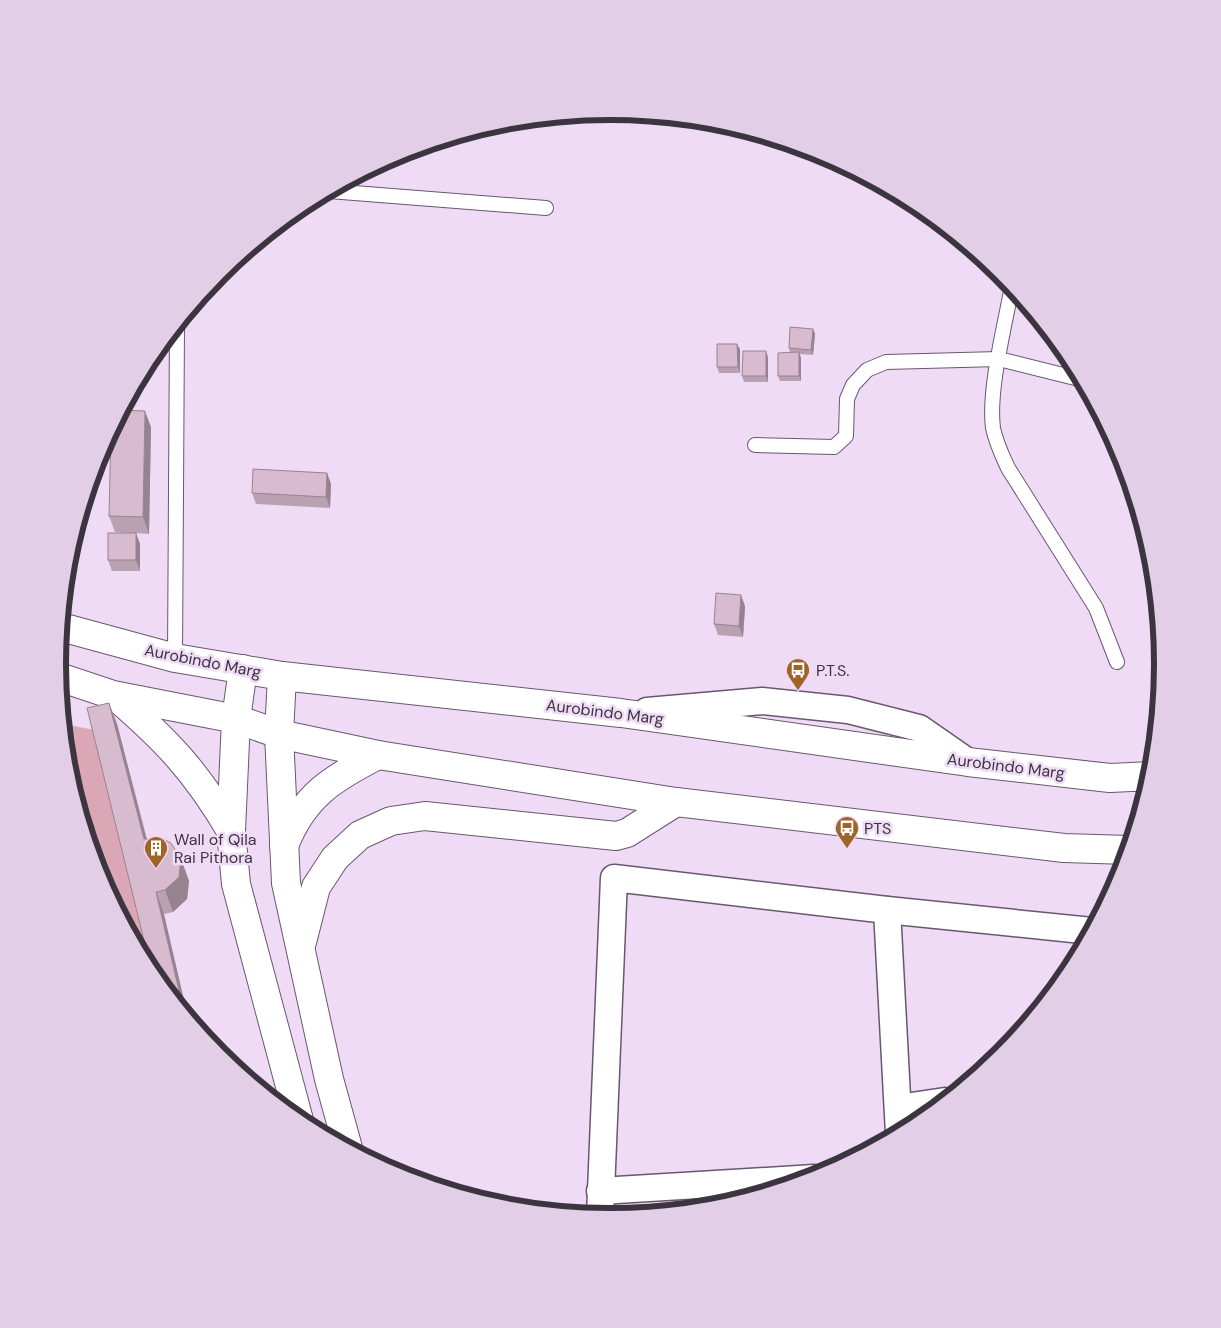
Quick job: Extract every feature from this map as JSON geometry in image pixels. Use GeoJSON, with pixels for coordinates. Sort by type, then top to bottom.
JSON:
{"type":"FeatureCollection","features":[{"type":"Feature","properties":{"kind":"main road","name":"Aurobindo Marg"},"geometry":{"type":"LineString","coordinates":[[67,629],[175,658],[282,676],[621,713],[968,762],[1110,778],[1143,776]]}},
{"type":"Feature","properties":{"kind":"main road"},"geometry":{"type":"LineString","coordinates":[[243,669],[236,719],[231,830],[236,884],[296,1108]]}},
{"type":"Feature","properties":{"kind":"main road"},"geometry":{"type":"LineString","coordinates":[[282,676],[279,734],[286,883],[329,1079],[346,1139]]}},
{"type":"Feature","properties":{"kind":"main road"},"geometry":{"type":"LineString","coordinates":[[66,679],[114,694],[236,719],[279,734],[378,755],[676,802],[1064,848],[1122,850]]}},
{"type":"Feature","properties":{"kind":"main road"},"geometry":{"type":"LineString","coordinates":[[114,694],[159,734],[187,763],[211,796],[231,830]]}},
{"type":"Feature","properties":{"kind":"main road"},"geometry":{"type":"LineString","coordinates":[[284,846],[303,809],[321,788],[344,772],[378,755]]}},
{"type":"Feature","properties":{"kind":"main road"},"geometry":{"type":"LineString","coordinates":[[300,950],[311,903],[324,872],[347,846],[375,827],[400,819],[425,816],[616,836],[627,833],[676,802]]}},
{"type":"Feature","properties":{"kind":"street"},"geometry":{"type":"LineString","coordinates":[[773,1183],[600,1204],[614,878],[1085,931]]}},
{"type":"Feature","properties":{"kind":"street"},"geometry":{"type":"LineString","coordinates":[[887,910],[899,1126]]}},
{"type":"Feature","properties":{"kind":"street"},"geometry":{"type":"LineString","coordinates":[[898,1108],[933,1103]]}},
{"type":"Feature","properties":{"kind":"lane"},"geometry":{"type":"LineString","coordinates":[[340,192],[546,208]]}},
{"type":"Feature","properties":{"kind":"lane"},"geometry":{"type":"LineString","coordinates":[[1010,295],[999,359],[993,411],[997,444],[1008,468],[1096,608],[1117,662]]}},
{"type":"Feature","properties":{"kind":"lane"},"geometry":{"type":"LineString","coordinates":[[175,658],[177,336]]}},
{"type":"Feature","properties":{"kind":"lane"},"geometry":{"type":"LineString","coordinates":[[755,445],[834,447],[846,436],[848,399],[853,385],[867,370],[886,362],[999,359],[1073,377]]}},
{"type":"Feature","properties":{"kind":"shaded area"},"geometry":{"type":"Polygon","coordinates":[[[70,725],[95,730],[150,954],[122,905],[95,839],[85,805],[70,725]]]}},
{"type":"Feature","properties":{"kind":"building"},"geometry":{"type":"Polygon","coordinates":[[[790,327],[813,329],[811,350],[789,348],[790,327]]]}},
{"type":"Feature","properties":{"kind":"building"},"geometry":{"type":"Polygon","coordinates":[[[717,344],[737,344],[738,367],[717,367],[717,344]]]}},
{"type":"Feature","properties":{"kind":"building"},"geometry":{"type":"Polygon","coordinates":[[[743,351],[766,351],[766,376],[742,376],[743,351]]]}},
{"type":"Feature","properties":{"kind":"building"},"geometry":{"type":"Polygon","coordinates":[[[799,352],[799,376],[778,376],[778,353],[799,352]]]}},
{"type":"Feature","properties":{"kind":"building"},"geometry":{"type":"Polygon","coordinates":[[[129,410],[145,411],[143,517],[109,516],[111,450],[129,410]]]}},
{"type":"Feature","properties":{"kind":"building"},"geometry":{"type":"Polygon","coordinates":[[[253,469],[327,473],[326,497],[252,493],[253,469]]]}},
{"type":"Feature","properties":{"kind":"building"},"geometry":{"type":"Polygon","coordinates":[[[108,533],[136,533],[136,560],[108,560],[108,533]]]}},
{"type":"Feature","properties":{"kind":"building"},"geometry":{"type":"Polygon","coordinates":[[[716,593],[741,595],[739,626],[714,624],[716,593]]]}},
{"type":"Feature","properties":{"kind":"building","name":"Wall of Qila Rai Pithora"},"geometry":{"type":"Polygon","coordinates":[[[109,703],[144,839],[163,839],[171,843],[181,859],[179,877],[165,890],[156,892],[180,997],[145,946],[87,708],[109,703]]]}},
{"type":"Feature","properties":{"kind":"place","name":"P.T.S."},"geometry":{"type":"Point","coordinates":[798,691]}},
{"type":"Feature","properties":{"kind":"place","name":"PTS"},"geometry":{"type":"Point","coordinates":[847,849]}},
{"type":"Feature","properties":{"kind":"place","name":"Wall of Qila Rai Pithora"},"geometry":{"type":"Point","coordinates":[156,869]}}]}
